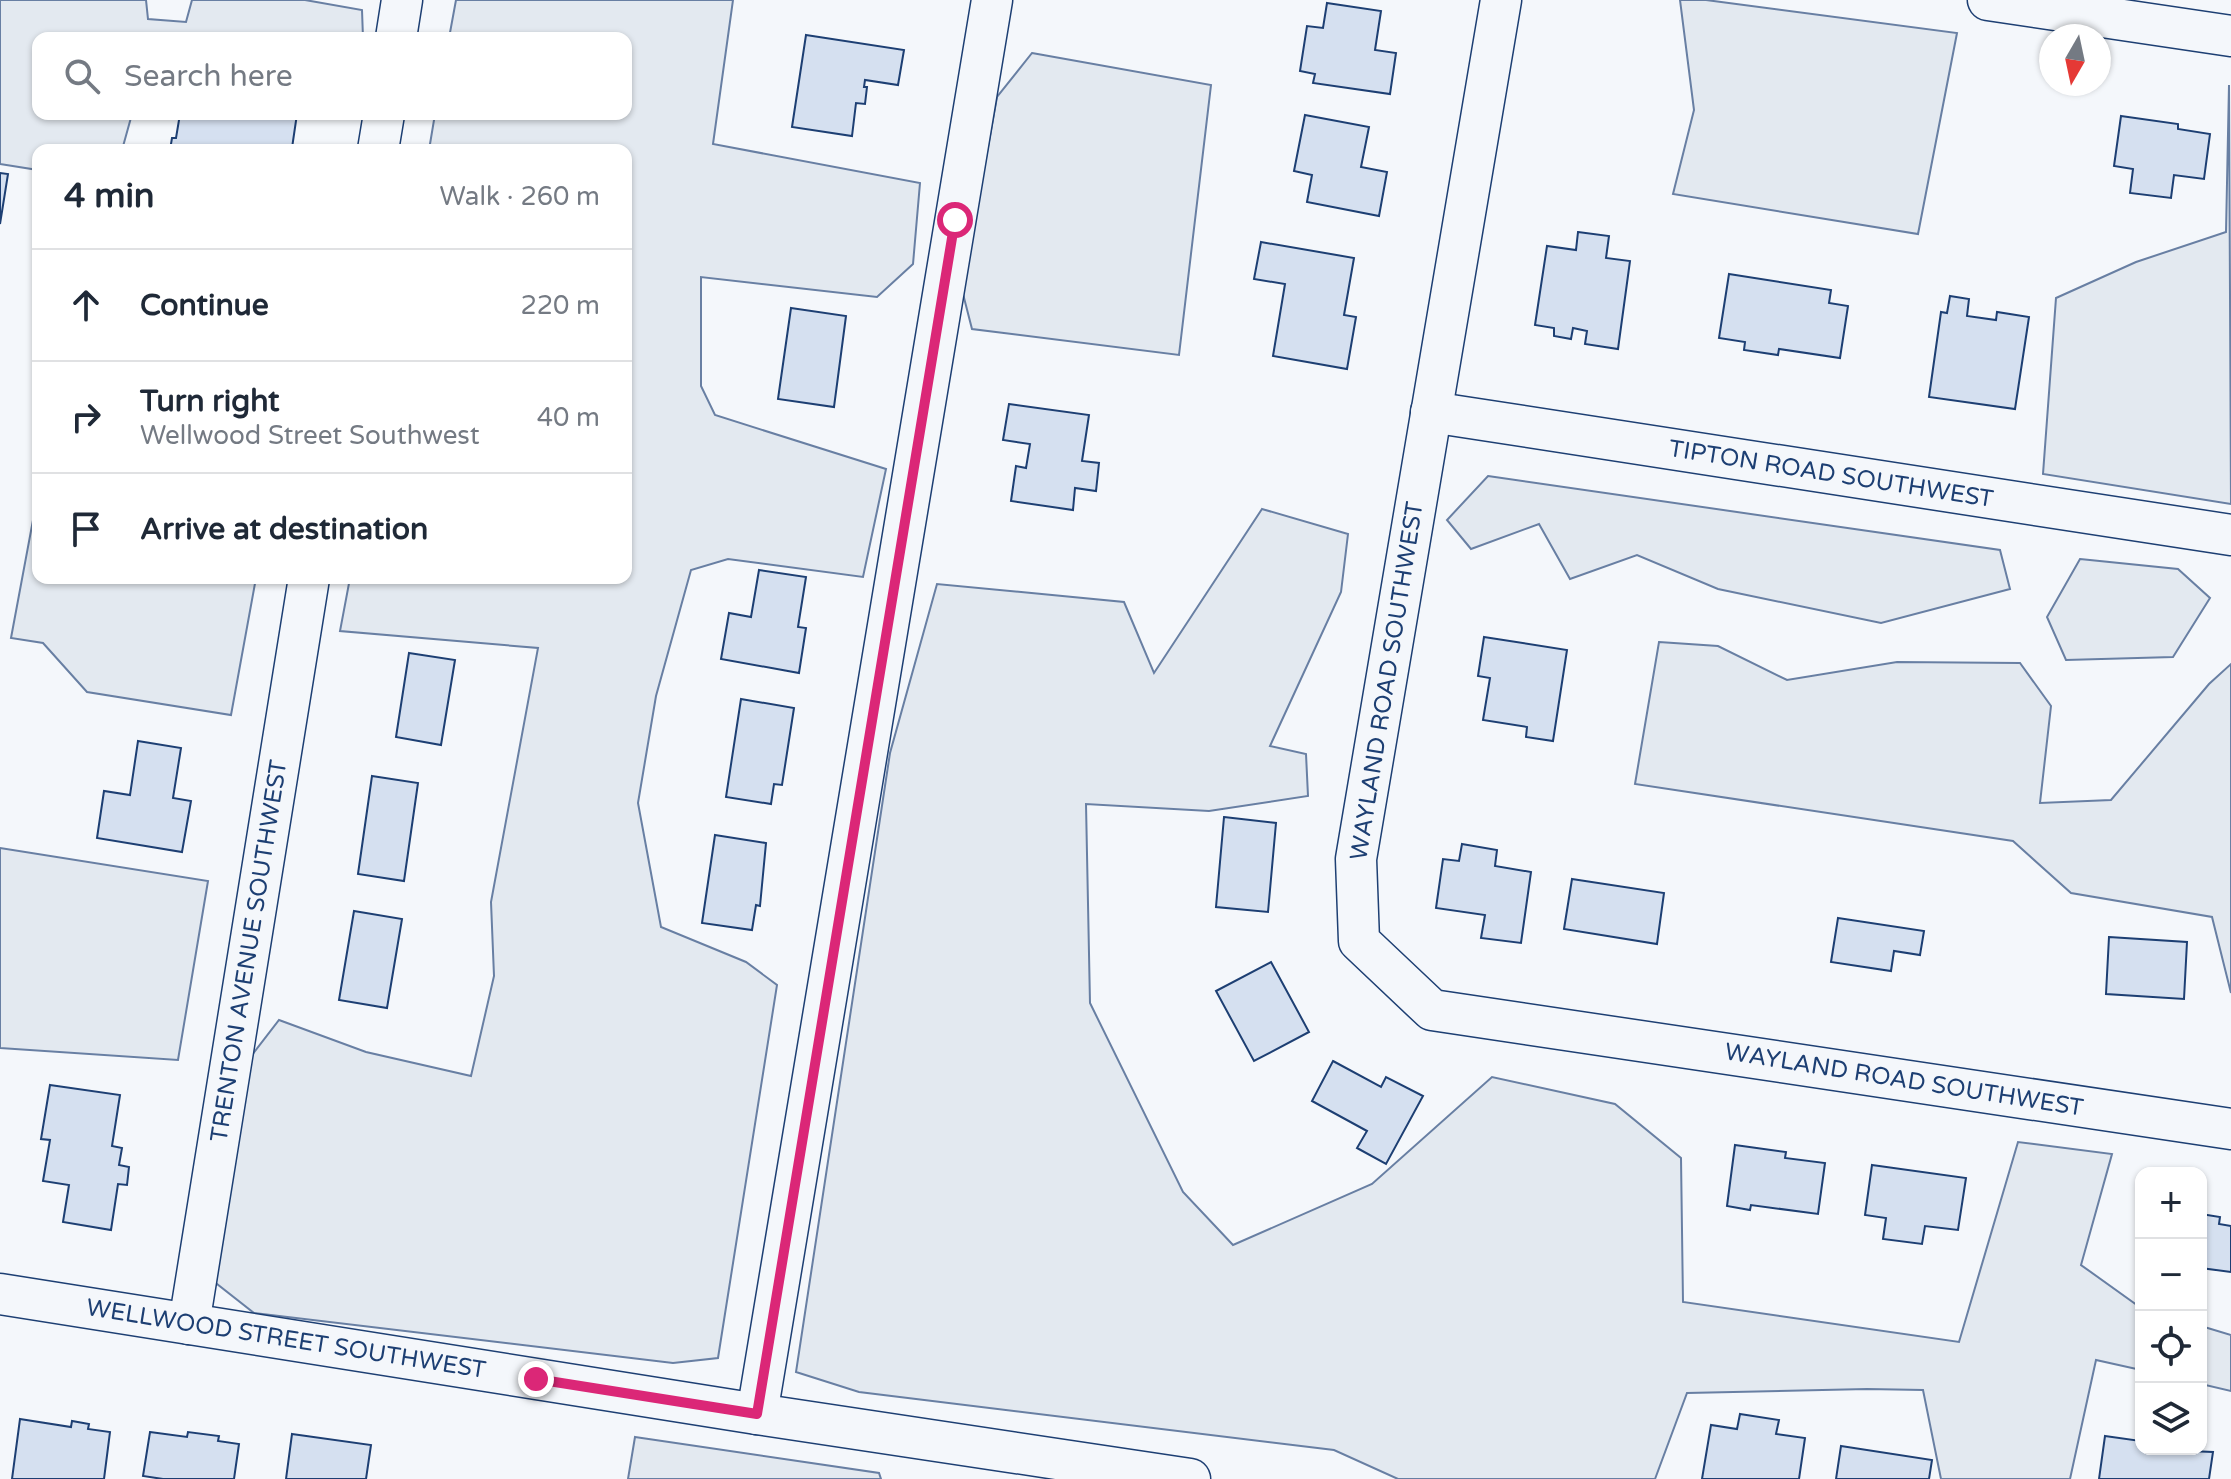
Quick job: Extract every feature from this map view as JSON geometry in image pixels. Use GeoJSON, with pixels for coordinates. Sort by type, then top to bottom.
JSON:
{"type":"FeatureCollection","features":[{"type":"Feature","properties":{"kind":"street"},"geometry":{"type":"LineString","coordinates":[[397,32],[402,0]]}},
{"type":"Feature","properties":{"kind":"street"},"geometry":{"type":"LineString","coordinates":[[757,1414],[992,0]]}},
{"type":"Feature","properties":{"kind":"street","name":"WAYLAND ROAD SOUTHWEST"},"geometry":{"type":"LineString","coordinates":[[1501,0],[1356,859],[1359,941],[1432,1010],[2231,1129]]}},
{"type":"Feature","properties":{"kind":"street"},"geometry":{"type":"LineString","coordinates":[[1988,0],[2231,36]]}},
{"type":"Feature","properties":{"kind":"street"},"geometry":{"type":"LineString","coordinates":[[379,144],[383,120]]}},
{"type":"Feature","properties":{"kind":"street","name":"TIPTON ROAD SOUTHWEST"},"geometry":{"type":"LineString","coordinates":[[1431,412],[2231,535]]}},
{"type":"Feature","properties":{"kind":"street","name":"TRENTON AVENUE SOUTHWEST"},"geometry":{"type":"LineString","coordinates":[[189,1324],[308,584]]}},
{"type":"Feature","properties":{"kind":"street","name":"WELLWOOD STREET SOUTHWEST"},"geometry":{"type":"LineString","coordinates":[[0,1294],[1190,1479]]}},
{"type":"Feature","properties":{"kind":"shaded area"},"geometry":{"type":"Polygon","coordinates":[[[0,0],[146,0],[148,19],[186,22],[192,0],[305,0],[362,10],[363,32],[32,32],[32,120],[130,120],[124,144],[32,144],[32,169],[0,164],[0,0]]]}},
{"type":"Feature","properties":{"kind":"shaded area"},"geometry":{"type":"Polygon","coordinates":[[[456,0],[733,0],[713,144],[920,183],[913,264],[877,297],[701,277],[701,386],[715,415],[886,469],[863,577],[728,559],[691,570],[656,696],[638,803],[661,927],[746,962],[777,985],[718,1358],[673,1363],[254,1313],[212,1280],[242,1068],[279,1020],[366,1052],[471,1076],[494,976],[491,902],[538,648],[340,631],[349,584],[632,584],[632,144],[430,144],[434,120],[632,120],[632,32],[450,32],[456,0]]]}},
{"type":"Feature","properties":{"kind":"shaded area"},"geometry":{"type":"Polygon","coordinates":[[[1680,0],[1706,0],[1957,33],[1918,234],[1673,194],[1694,110],[1680,0]]]}},
{"type":"Feature","properties":{"kind":"shaded area"},"geometry":{"type":"Polygon","coordinates":[[[1032,53],[1211,85],[1179,355],[972,329],[962,290],[997,97],[1032,53]]]}},
{"type":"Feature","properties":{"kind":"shaded area"},"geometry":{"type":"Polygon","coordinates":[[[2229,85],[2231,504],[2043,474],[2056,298],[2136,262],[2226,232],[2229,85]]]}},
{"type":"Feature","properties":{"kind":"shaded area"},"geometry":{"type":"Polygon","coordinates":[[[1488,476],[2000,550],[2010,589],[1881,623],[1718,589],[1637,555],[1570,579],[1539,524],[1471,549],[1447,520],[1488,476]]]}},
{"type":"Feature","properties":{"kind":"shaded area"},"geometry":{"type":"Polygon","coordinates":[[[1262,509],[1348,534],[1341,592],[1270,746],[1306,754],[1308,796],[1209,811],[1086,804],[1090,1003],[1183,1192],[1233,1245],[1372,1184],[1492,1077],[1615,1104],[1681,1158],[1683,1302],[1959,1342],[2018,1142],[2112,1154],[2081,1265],[2135,1304],[2135,1369],[2096,1360],[2070,1479],[1941,1479],[1923,1390],[1687,1393],[1655,1479],[1398,1479],[1334,1450],[859,1392],[796,1372],[890,753],[937,584],[1124,602],[1154,673],[1262,509]]]}},
{"type":"Feature","properties":{"kind":"shaded area"},"geometry":{"type":"Polygon","coordinates":[[[32,525],[32,584],[255,584],[231,715],[87,692],[43,643],[11,638],[32,525]]]}},
{"type":"Feature","properties":{"kind":"shaded area"},"geometry":{"type":"Polygon","coordinates":[[[2080,559],[2178,569],[2210,598],[2173,657],[2066,660],[2047,617],[2080,559]]]}},
{"type":"Feature","properties":{"kind":"shaded area"},"geometry":{"type":"Polygon","coordinates":[[[1659,642],[1718,646],[1787,680],[1897,662],[2020,663],[2051,706],[2040,803],[2111,800],[2209,684],[2231,664],[2231,993],[2212,917],[2071,893],[2013,841],[1635,784],[1659,642]]]}},
{"type":"Feature","properties":{"kind":"shaded area"},"geometry":{"type":"Polygon","coordinates":[[[0,848],[208,881],[178,1060],[0,1048],[0,848]]]}},
{"type":"Feature","properties":{"kind":"shaded area"},"geometry":{"type":"Polygon","coordinates":[[[2207,1328],[2231,1335],[2231,1391],[2207,1385],[2207,1328]]]}},
{"type":"Feature","properties":{"kind":"shaded area"},"geometry":{"type":"Polygon","coordinates":[[[635,1437],[879,1473],[881,1479],[628,1479],[635,1437]]]}},
{"type":"Feature","properties":{"kind":"building"},"geometry":{"type":"Polygon","coordinates":[[[1327,3],[1381,11],[1375,50],[1396,53],[1390,94],[1313,83],[1315,74],[1300,71],[1307,26],[1323,28],[1327,3]]]}},
{"type":"Feature","properties":{"kind":"building"},"geometry":{"type":"Polygon","coordinates":[[[806,35],[904,50],[898,85],[865,80],[865,104],[856,103],[852,136],[792,127],[806,35]]]}},
{"type":"Feature","properties":{"kind":"building"},"geometry":{"type":"Polygon","coordinates":[[[1305,115],[1369,127],[1361,167],[1387,172],[1379,216],[1307,202],[1312,175],[1294,171],[1305,115]]]}},
{"type":"Feature","properties":{"kind":"building"},"geometry":{"type":"Polygon","coordinates":[[[2121,116],[2178,124],[2178,129],[2210,134],[2204,179],[2174,175],[2171,198],[2130,193],[2133,169],[2114,166],[2121,116]]]}},
{"type":"Feature","properties":{"kind":"building"},"geometry":{"type":"Polygon","coordinates":[[[179,120],[296,120],[293,144],[171,144],[172,138],[176,138],[179,120]]]}},
{"type":"Feature","properties":{"kind":"building"},"geometry":{"type":"Polygon","coordinates":[[[0,173],[8,174],[0,224],[0,173]]]}},
{"type":"Feature","properties":{"kind":"building"},"geometry":{"type":"Polygon","coordinates":[[[1578,232],[1609,236],[1606,258],[1630,261],[1618,349],[1585,344],[1587,331],[1573,328],[1571,339],[1554,336],[1554,328],[1535,325],[1547,246],[1576,250],[1578,232]]]}},
{"type":"Feature","properties":{"kind":"building"},"geometry":{"type":"Polygon","coordinates":[[[1261,242],[1354,258],[1344,315],[1356,317],[1347,369],[1273,356],[1285,284],[1254,279],[1261,242]]]}},
{"type":"Feature","properties":{"kind":"building"},"geometry":{"type":"Polygon","coordinates":[[[1729,274],[1831,290],[1829,303],[1848,306],[1840,358],[1779,349],[1778,355],[1744,350],[1745,342],[1719,338],[1729,274]]]}},
{"type":"Feature","properties":{"kind":"building"},"geometry":{"type":"Polygon","coordinates":[[[1950,296],[1969,299],[1967,316],[1996,320],[1997,312],[2029,317],[2015,409],[1929,397],[1941,312],[1947,313],[1950,296]]]}},
{"type":"Feature","properties":{"kind":"building"},"geometry":{"type":"Polygon","coordinates":[[[791,308],[846,316],[834,407],[778,399],[791,308]]]}},
{"type":"Feature","properties":{"kind":"building"},"geometry":{"type":"Polygon","coordinates":[[[1009,404],[1089,415],[1082,461],[1099,463],[1096,491],[1075,488],[1073,510],[1011,501],[1016,466],[1026,468],[1030,444],[1003,440],[1009,404]]]}},
{"type":"Feature","properties":{"kind":"building"},"geometry":{"type":"Polygon","coordinates":[[[759,570],[806,577],[798,627],[806,628],[799,673],[721,659],[729,613],[751,617],[759,570]]]}},
{"type":"Feature","properties":{"kind":"building"},"geometry":{"type":"Polygon","coordinates":[[[1484,637],[1567,650],[1553,741],[1526,737],[1527,727],[1483,720],[1490,678],[1478,676],[1484,637]]]}},
{"type":"Feature","properties":{"kind":"building"},"geometry":{"type":"Polygon","coordinates":[[[409,653],[455,660],[441,745],[396,737],[409,653]]]}},
{"type":"Feature","properties":{"kind":"building"},"geometry":{"type":"Polygon","coordinates":[[[741,699],[794,708],[782,785],[774,784],[771,804],[726,797],[741,699]]]}},
{"type":"Feature","properties":{"kind":"building"},"geometry":{"type":"Polygon","coordinates":[[[138,741],[181,748],[173,798],[191,801],[182,852],[97,838],[104,791],[130,795],[138,741]]]}},
{"type":"Feature","properties":{"kind":"building"},"geometry":{"type":"Polygon","coordinates":[[[372,776],[418,783],[404,881],[358,874],[372,776]]]}},
{"type":"Feature","properties":{"kind":"building"},"geometry":{"type":"Polygon","coordinates":[[[1224,817],[1276,823],[1268,912],[1216,907],[1224,817]]]}},
{"type":"Feature","properties":{"kind":"building"},"geometry":{"type":"Polygon","coordinates":[[[715,835],[766,843],[760,906],[756,905],[752,930],[702,923],[715,835]]]}},
{"type":"Feature","properties":{"kind":"building"},"geometry":{"type":"Polygon","coordinates":[[[1462,844],[1497,850],[1495,866],[1531,872],[1521,943],[1481,938],[1485,915],[1436,908],[1443,859],[1459,861],[1462,844]]]}},
{"type":"Feature","properties":{"kind":"building"},"geometry":{"type":"Polygon","coordinates":[[[1572,879],[1664,893],[1657,944],[1564,929],[1572,879]]]}},
{"type":"Feature","properties":{"kind":"building"},"geometry":{"type":"Polygon","coordinates":[[[354,911],[402,919],[387,1008],[339,1000],[354,911]]]}},
{"type":"Feature","properties":{"kind":"building"},"geometry":{"type":"Polygon","coordinates":[[[1838,918],[1924,931],[1920,955],[1894,951],[1891,971],[1831,962],[1838,918]]]}},
{"type":"Feature","properties":{"kind":"building"},"geometry":{"type":"Polygon","coordinates":[[[2109,937],[2187,942],[2184,999],[2106,994],[2109,937]]]}},
{"type":"Feature","properties":{"kind":"building"},"geometry":{"type":"Polygon","coordinates":[[[1271,962],[1309,1032],[1254,1061],[1216,991],[1271,962]]]}},
{"type":"Feature","properties":{"kind":"building"},"geometry":{"type":"Polygon","coordinates":[[[1333,1061],[1381,1087],[1386,1077],[1423,1096],[1386,1164],[1357,1148],[1367,1131],[1312,1101],[1333,1061]]]}},
{"type":"Feature","properties":{"kind":"building"},"geometry":{"type":"Polygon","coordinates":[[[50,1085],[120,1095],[112,1146],[122,1148],[119,1165],[129,1167],[127,1185],[118,1184],[111,1230],[63,1222],[69,1185],[43,1181],[50,1140],[41,1139],[50,1085]]]}},
{"type":"Feature","properties":{"kind":"building"},"geometry":{"type":"Polygon","coordinates":[[[1735,1145],[1786,1152],[1785,1158],[1825,1163],[1818,1214],[1751,1205],[1750,1210],[1727,1206],[1735,1145]]]}},
{"type":"Feature","properties":{"kind":"building"},"geometry":{"type":"Polygon","coordinates":[[[1872,1165],[1966,1178],[1958,1230],[1925,1226],[1922,1244],[1883,1239],[1886,1218],[1865,1215],[1872,1165]]]}},
{"type":"Feature","properties":{"kind":"building"},"geometry":{"type":"Polygon","coordinates":[[[2207,1215],[2220,1217],[2219,1224],[2231,1226],[2231,1272],[2207,1269],[2207,1215]]]}},
{"type":"Feature","properties":{"kind":"building"},"geometry":{"type":"Polygon","coordinates":[[[1740,1414],[1779,1420],[1776,1434],[1805,1438],[1799,1479],[1702,1479],[1711,1425],[1737,1429],[1740,1414]]]}},
{"type":"Feature","properties":{"kind":"building"},"geometry":{"type":"Polygon","coordinates":[[[20,1419],[71,1427],[72,1421],[89,1424],[88,1429],[110,1432],[104,1479],[12,1479],[20,1419]]]}},
{"type":"Feature","properties":{"kind":"building"},"geometry":{"type":"Polygon","coordinates":[[[150,1432],[187,1437],[188,1432],[219,1436],[218,1441],[239,1444],[234,1479],[143,1476],[150,1432]]]}},
{"type":"Feature","properties":{"kind":"building"},"geometry":{"type":"Polygon","coordinates":[[[292,1434],[371,1445],[366,1479],[286,1479],[292,1434]]]}},
{"type":"Feature","properties":{"kind":"building"},"geometry":{"type":"Polygon","coordinates":[[[2105,1436],[2135,1440],[2135,1455],[2207,1455],[2207,1452],[2213,1452],[2209,1479],[2099,1479],[2105,1436]]]}},
{"type":"Feature","properties":{"kind":"building"},"geometry":{"type":"Polygon","coordinates":[[[1841,1446],[1932,1460],[1929,1479],[1836,1479],[1841,1446]]]}},
{"type":"Feature","properties":{"kind":"route"},"geometry":{"type":"LineString","coordinates":[[536,1379],[757,1414],[955,220]]}}]}
